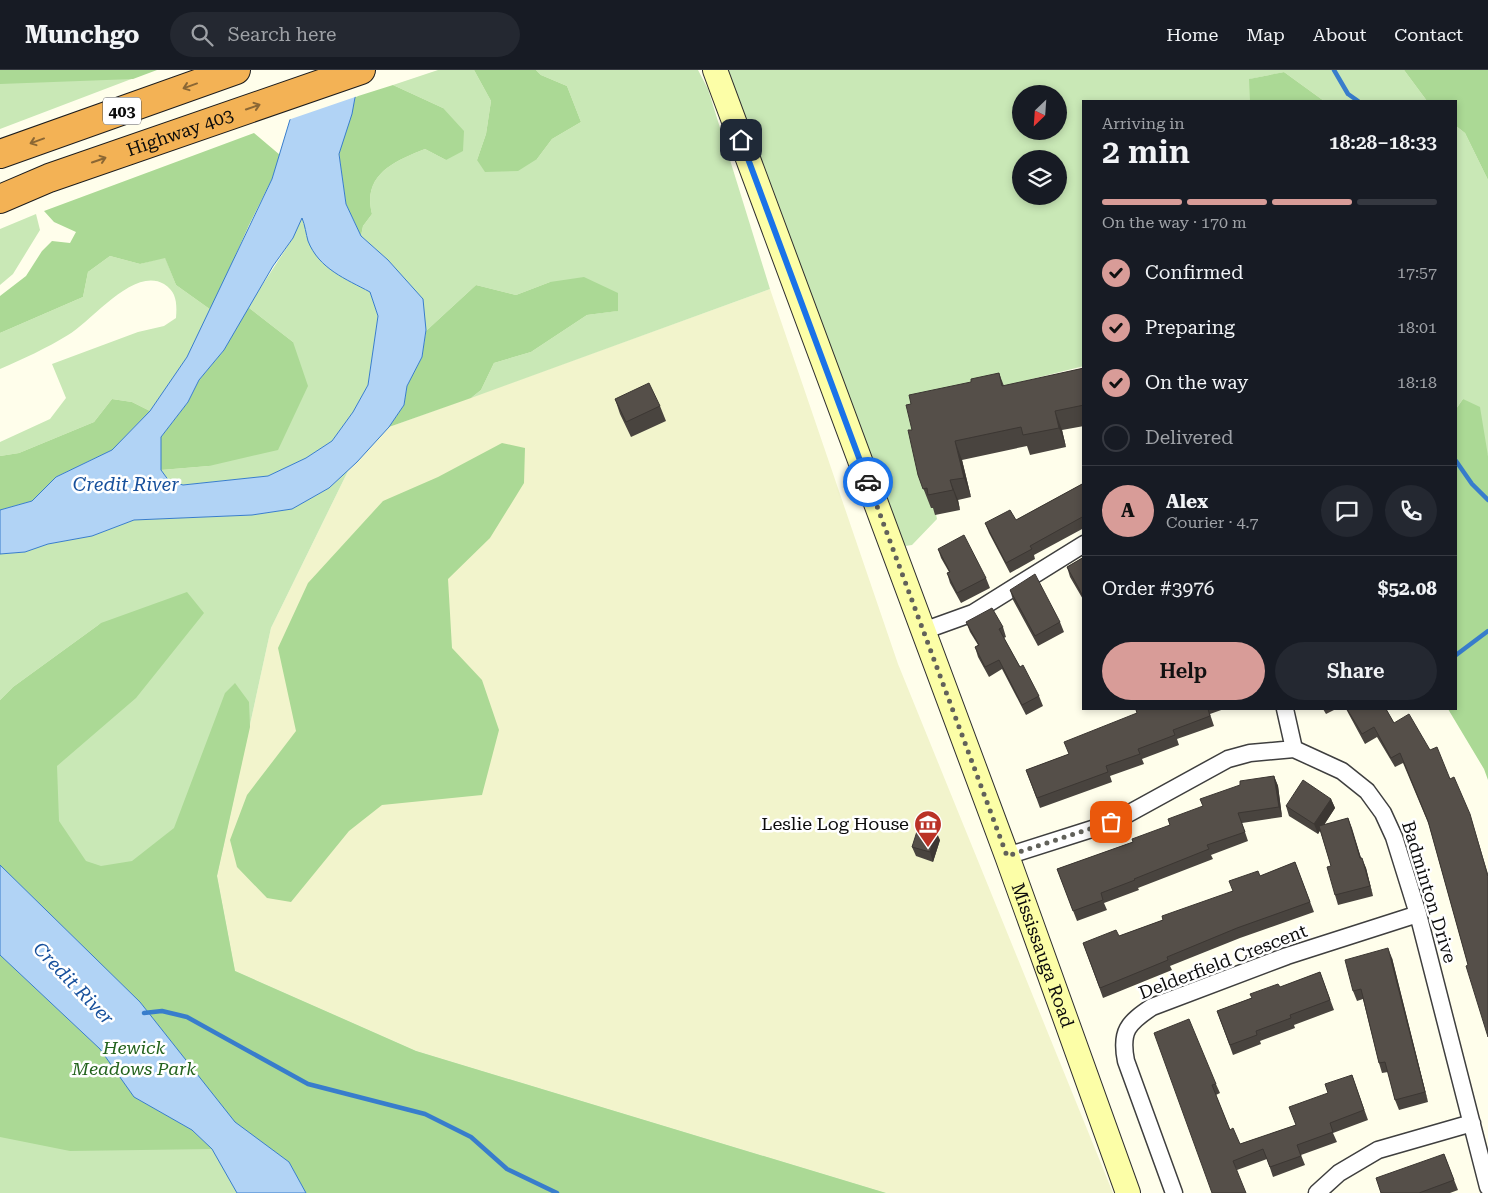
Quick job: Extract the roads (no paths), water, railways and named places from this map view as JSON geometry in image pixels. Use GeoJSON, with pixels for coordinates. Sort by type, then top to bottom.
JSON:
{"type":"FeatureCollection","features":[{"type":"Feature","properties":{"kind":"highway","name":"403"},"geometry":{"type":"LineString","coordinates":[[4,153],[236,70]]}},
{"type":"Feature","properties":{"kind":"highway","name":"Highway 403"},"geometry":{"type":"LineString","coordinates":[[10,194],[49,178],[362,70]]}},
{"type":"Feature","properties":{"kind":"main road","name":"Mississauga Road"},"geometry":{"type":"LineString","coordinates":[[715,70],[1007,856],[1128,1193]]}},
{"type":"Feature","properties":{"kind":"street"},"geometry":{"type":"LineString","coordinates":[[923,631],[973,613],[1082,545]]}},
{"type":"Feature","properties":{"kind":"street"},"geometry":{"type":"LineString","coordinates":[[1285,710],[1294,749]]}},
{"type":"Feature","properties":{"kind":"street","name":"Badminton Drive"},"geometry":{"type":"LineString","coordinates":[[1007,856],[1095,828],[1126,815],[1228,759],[1250,753],[1294,749],[1342,770],[1367,791],[1383,813],[1394,837],[1418,914],[1488,1187]]}},
{"type":"Feature","properties":{"kind":"street","name":"Delderfield Crescent"},"geometry":{"type":"LineString","coordinates":[[1174,1193],[1126,1061],[1123,1044],[1133,1020],[1152,1007],[1287,956],[1418,914]]}},
{"type":"Feature","properties":{"kind":"street"},"geometry":{"type":"LineString","coordinates":[[1317,1193],[1339,1173],[1378,1150],[1472,1123]]}},
{"type":"Feature","properties":{"kind":"water","name":"Credit River"},"geometry":{"type":"Polygon","coordinates":[[[305,70],[360,70],[352,114],[339,154],[346,204],[361,236],[388,260],[423,299],[426,330],[422,357],[407,386],[404,405],[389,427],[357,462],[329,488],[292,509],[252,515],[134,520],[92,536],[48,544],[25,552],[0,554],[0,510],[32,501],[56,477],[112,450],[150,411],[187,357],[272,179],[305,70]],[[302,218],[293,238],[273,266],[224,350],[199,380],[188,402],[161,437],[161,470],[169,481],[183,485],[268,476],[306,458],[332,441],[353,412],[368,385],[378,316],[370,292],[343,278],[319,259],[308,241],[302,218]]]}},
{"type":"Feature","properties":{"kind":"water","name":"Credit River"},"geometry":{"type":"Polygon","coordinates":[[[0,865],[140,1002],[235,1122],[289,1162],[306,1193],[237,1193],[212,1149],[192,1130],[134,1097],[100,1049],[0,955],[0,865]]]}},
{"type":"Feature","properties":{"kind":"waterway"},"geometry":{"type":"LineString","coordinates":[[1334,70],[1348,94],[1357,100]]}},
{"type":"Feature","properties":{"kind":"waterway"},"geometry":{"type":"LineString","coordinates":[[1457,462],[1472,484],[1488,500]]}},
{"type":"Feature","properties":{"kind":"waterway"},"geometry":{"type":"LineString","coordinates":[[1457,654],[1488,631]]}},
{"type":"Feature","properties":{"kind":"waterway"},"geometry":{"type":"LineString","coordinates":[[144,1013],[162,1011],[187,1017],[308,1084],[425,1114],[471,1137],[507,1169],[557,1193]]}},
{"type":"Feature","properties":{"kind":"place","name":"Leslie Log House"},"geometry":{"type":"Point","coordinates":[928,848]}},
{"type":"Feature","properties":{"kind":"park label","name":"Hewick Meadows Park"},"geometry":{"type":"Point","coordinates":[134,1058]}}]}
